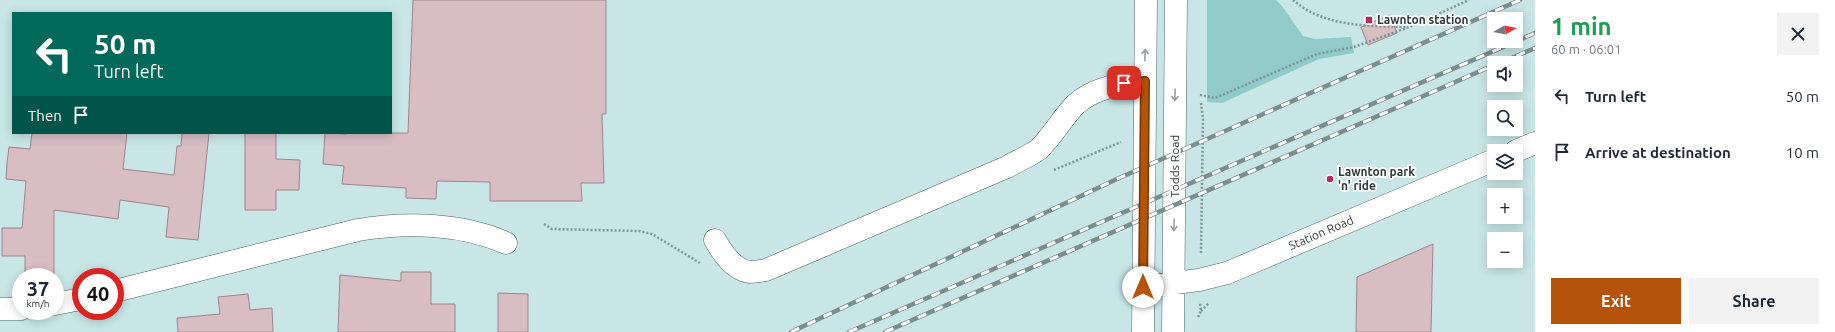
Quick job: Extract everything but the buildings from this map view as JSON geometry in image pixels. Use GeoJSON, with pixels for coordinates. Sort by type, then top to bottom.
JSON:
{"type":"FeatureCollection","features":[{"type":"Feature","properties":{"kind":"street"},"geometry":{"type":"LineString","coordinates":[[1142,332],[1146,0]]}},
{"type":"Feature","properties":{"kind":"street","name":"Todds Road"},"geometry":{"type":"LineString","coordinates":[[1173,332],[1176,0]]}},
{"type":"Feature","properties":{"kind":"street"},"geometry":{"type":"LineString","coordinates":[[715,240],[724,255],[735,265],[749,272],[766,270],[1007,167],[1037,150],[1053,135],[1076,104],[1087,97],[1101,90],[1124,83],[1145,81]]}},
{"type":"Feature","properties":{"kind":"street"},"geometry":{"type":"LineString","coordinates":[[1523,148],[1535,143]]}},
{"type":"Feature","properties":{"kind":"street","name":"Station Road"},"geometry":{"type":"LineString","coordinates":[[1143,287],[1199,280],[1226,273],[1487,163]]}},
{"type":"Feature","properties":{"kind":"street"},"geometry":{"type":"LineString","coordinates":[[124,289],[358,230],[384,226],[451,228],[488,235],[506,243]]}},
{"type":"Feature","properties":{"kind":"street"},"geometry":{"type":"LineString","coordinates":[[0,309],[12,309]]}},
{"type":"Feature","properties":{"kind":"path"},"geometry":{"type":"LineString","coordinates":[[1293,0],[1303,8],[1325,18],[1357,26],[1409,27]]}},
{"type":"Feature","properties":{"kind":"path"},"geometry":{"type":"LineString","coordinates":[[1193,94],[1215,98],[1317,54],[1354,47],[1409,27],[1469,0]]}},
{"type":"Feature","properties":{"kind":"path"},"geometry":{"type":"LineString","coordinates":[[1199,280],[1202,250],[1203,126],[1200,95]]}},
{"type":"Feature","properties":{"kind":"shaded area"},"geometry":{"type":"Polygon","coordinates":[[[1207,0],[1276,0],[1282,6],[1303,36],[1315,39],[1351,37],[1354,53],[1319,59],[1222,103],[1207,102],[1207,0]]]}},
{"type":"Feature","properties":{"kind":"railway"},"geometry":{"type":"LineString","coordinates":[[791,332],[1117,179],[1520,0]]}},
{"type":"Feature","properties":{"kind":"railway"},"geometry":{"type":"LineString","coordinates":[[849,332],[1535,33]]}},
{"type":"Feature","properties":{"kind":"railway"},"geometry":{"type":"LineString","coordinates":[[1516,56],[1535,48]]}},
{"type":"Feature","properties":{"kind":"railway"},"geometry":{"type":"LineString","coordinates":[[885,332],[1487,68]]}},
{"type":"Feature","properties":{"kind":"place","name":"Lawnton station"},"geometry":{"type":"Point","coordinates":[1369,20]}},
{"type":"Feature","properties":{"kind":"place","name":"Lawnton park 'n' ride"},"geometry":{"type":"Point","coordinates":[1330,179]}},
{"type":"Feature","properties":{"kind":"route"},"geometry":{"type":"LineString","coordinates":[[1124,83],[1145,81],[1143,287]]}}]}
